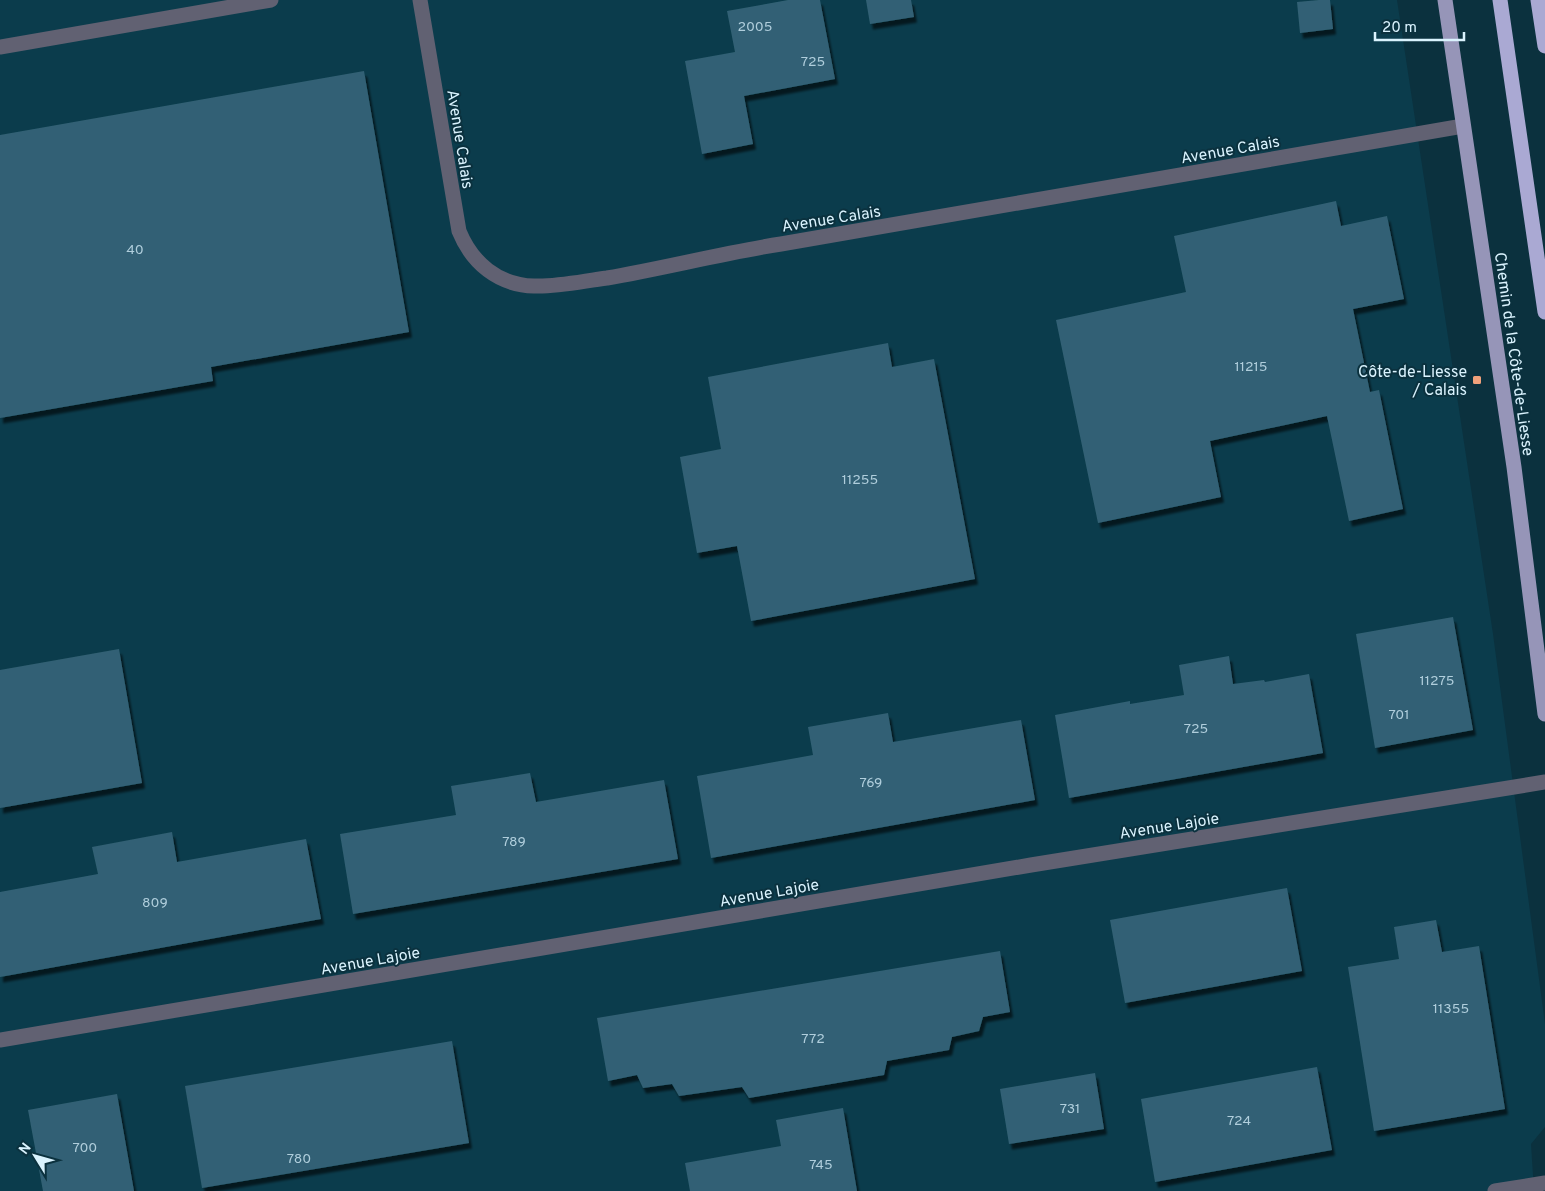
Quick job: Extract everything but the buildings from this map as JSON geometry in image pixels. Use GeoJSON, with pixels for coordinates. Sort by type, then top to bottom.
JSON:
{"type":"FeatureCollection","features":[{"type":"Feature","properties":{"kind":"highway"},"geometry":{"type":"LineString","coordinates":[[1500,0],[1545,312]]}},
{"type":"Feature","properties":{"kind":"highway"},"geometry":{"type":"LineString","coordinates":[[1538,0],[1545,46]]}},
{"type":"Feature","properties":{"kind":"main road","name":"Chemin de la Côte-de-Liesse"},"geometry":{"type":"LineString","coordinates":[[1445,0],[1514,467],[1545,714]]}},
{"type":"Feature","properties":{"kind":"street"},"geometry":{"type":"LineString","coordinates":[[0,47],[271,0]]}},
{"type":"Feature","properties":{"kind":"street","name":"Avenue Calais"},"geometry":{"type":"LineString","coordinates":[[420,0],[459,231],[465,246],[477,262],[494,276],[514,284],[534,286],[564,285],[727,253],[1040,201],[1464,126]]}},
{"type":"Feature","properties":{"kind":"street","name":"Avenue Lajoie"},"geometry":{"type":"LineString","coordinates":[[0,1040],[1084,856],[1545,782]]}},
{"type":"Feature","properties":{"kind":"street"},"geometry":{"type":"LineString","coordinates":[[1495,1191],[1545,1183]]}},
{"type":"Feature","properties":{"kind":"shaded area"},"geometry":{"type":"Polygon","coordinates":[[[0,0],[1397,0],[1493,634],[1545,1024],[1545,1127],[1531,1144],[1534,1191],[0,1191],[0,0]]]}},
{"type":"Feature","properties":{"kind":"place","name":"Côte-de-Liesse / Calais"},"geometry":{"type":"Point","coordinates":[1477,380]}}]}
